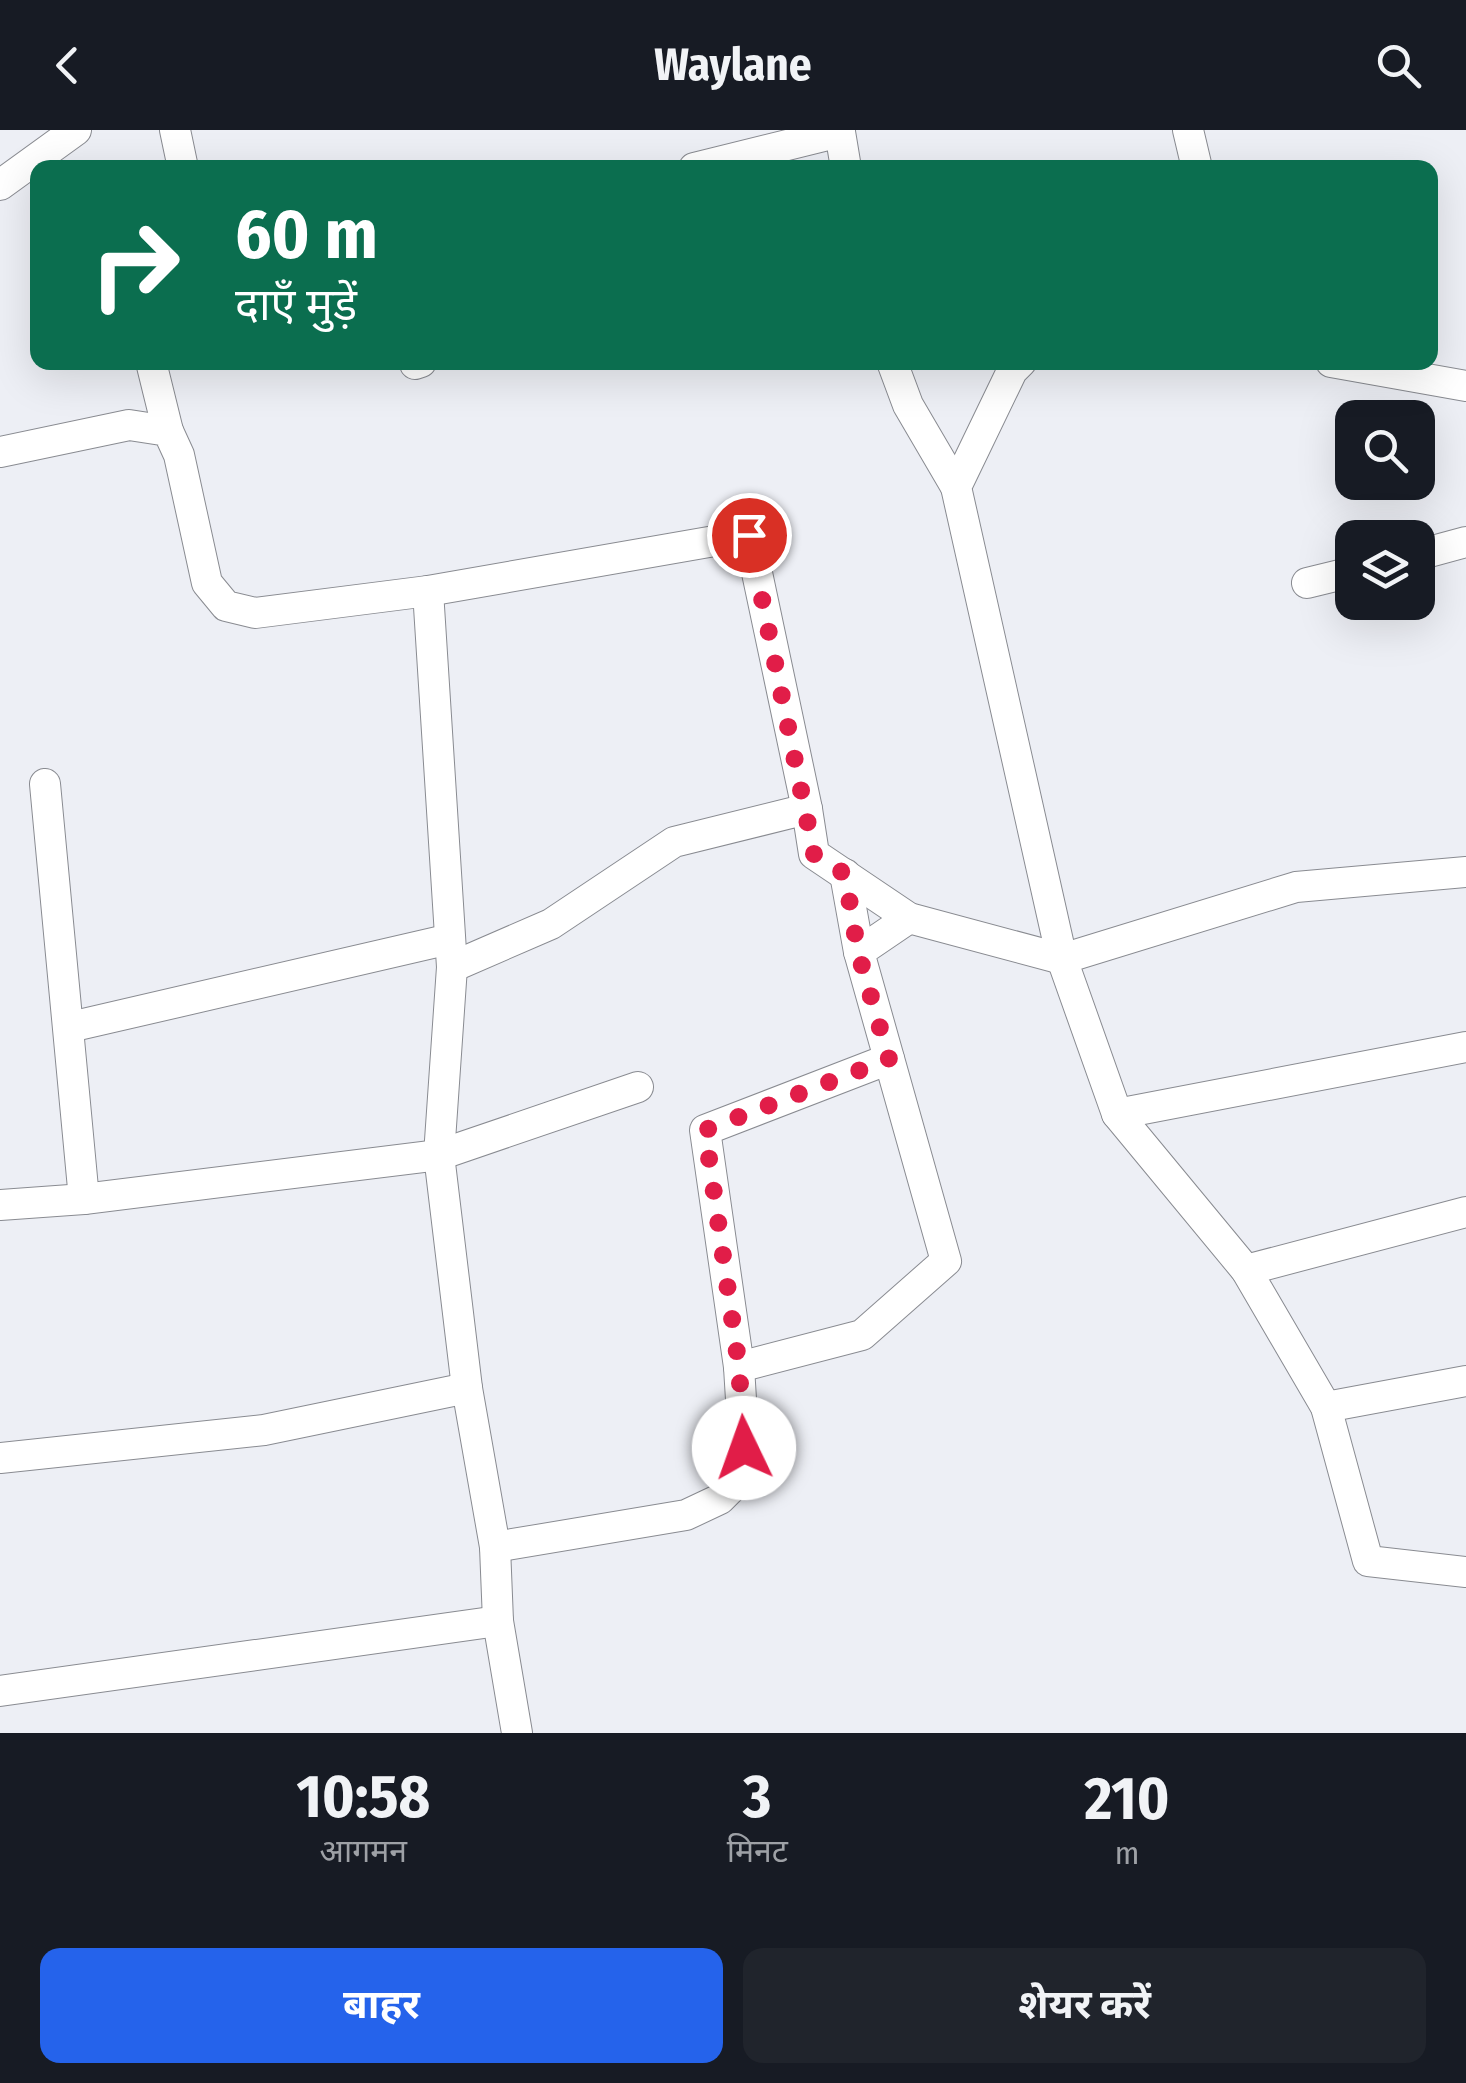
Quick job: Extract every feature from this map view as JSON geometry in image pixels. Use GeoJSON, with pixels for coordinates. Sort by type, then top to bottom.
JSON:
{"type":"FeatureCollection","features":[{"type":"Feature","properties":{"kind":"street"},"geometry":{"type":"LineString","coordinates":[[35,160],[76,130]]}},
{"type":"Feature","properties":{"kind":"street"},"geometry":{"type":"LineString","coordinates":[[176,130],[181,160]]}},
{"type":"Feature","properties":{"kind":"street"},"geometry":{"type":"LineString","coordinates":[[1188,130],[1195,160]]}},
{"type":"Feature","properties":{"kind":"street"},"geometry":{"type":"LineString","coordinates":[[725,160],[839,131],[844,160]]}},
{"type":"Feature","properties":{"kind":"street"},"geometry":{"type":"LineString","coordinates":[[0,185],[30,163]]}},
{"type":"Feature","properties":{"kind":"street"},"geometry":{"type":"LineString","coordinates":[[152,370],[168,431],[179,455],[208,583],[226,606],[255,612],[428,591],[749,535],[814,854],[909,918],[1062,959],[1296,887],[1466,872]]}},
{"type":"Feature","properties":{"kind":"street"},"geometry":{"type":"LineString","coordinates":[[895,370],[908,405],[956,487],[1062,959],[1117,1114],[1246,1270],[1326,1407],[1368,1561],[1466,1572]]}},
{"type":"Feature","properties":{"kind":"street"},"geometry":{"type":"LineString","coordinates":[[956,487],[1014,370]]}},
{"type":"Feature","properties":{"kind":"street"},"geometry":{"type":"LineString","coordinates":[[1376,370],[1466,386]]}},
{"type":"Feature","properties":{"kind":"street"},"geometry":{"type":"LineString","coordinates":[[0,452],[130,425],[168,431]]}},
{"type":"Feature","properties":{"kind":"street"},"geometry":{"type":"LineString","coordinates":[[1435,550],[1466,542]]}},
{"type":"Feature","properties":{"kind":"street"},"geometry":{"type":"LineString","coordinates":[[1307,583],[1335,576]]}},
{"type":"Feature","properties":{"kind":"street"},"geometry":{"type":"LineString","coordinates":[[428,591],[451,953],[438,1155],[467,1388],[495,1548],[498,1620],[517,1733]]}},
{"type":"Feature","properties":{"kind":"street"},"geometry":{"type":"LineString","coordinates":[[45,784],[84,1199]]}},
{"type":"Feature","properties":{"kind":"street"},"geometry":{"type":"LineString","coordinates":[[70,1028],[451,953],[550,924],[674,842],[807,810]]}},
{"type":"Feature","properties":{"kind":"street"},"geometry":{"type":"LineString","coordinates":[[739,1367],[862,1335],[946,1261],[858,952],[845,874]]}},
{"type":"Feature","properties":{"kind":"street"},"geometry":{"type":"LineString","coordinates":[[858,952],[909,918]]}},
{"type":"Feature","properties":{"kind":"street"},"geometry":{"type":"LineString","coordinates":[[1117,1114],[1466,1047]]}},
{"type":"Feature","properties":{"kind":"street"},"geometry":{"type":"LineString","coordinates":[[495,1548],[686,1515],[720,1499],[739,1480],[744,1448],[739,1367],[705,1130],[889,1059]]}},
{"type":"Feature","properties":{"kind":"street"},"geometry":{"type":"LineString","coordinates":[[0,1206],[438,1155],[638,1087]]}},
{"type":"Feature","properties":{"kind":"street"},"geometry":{"type":"LineString","coordinates":[[1246,1270],[1466,1212]]}},
{"type":"Feature","properties":{"kind":"street"},"geometry":{"type":"LineString","coordinates":[[1326,1407],[1466,1381]]}},
{"type":"Feature","properties":{"kind":"street"},"geometry":{"type":"LineString","coordinates":[[0,1458],[264,1430],[467,1388]]}},
{"type":"Feature","properties":{"kind":"street"},"geometry":{"type":"LineString","coordinates":[[0,1691],[498,1620]]}},
{"type":"Feature","properties":{"kind":"route"},"geometry":{"type":"LineString","coordinates":[[744,1448],[739,1367],[705,1130],[889,1059],[858,952],[845,874],[814,854],[749,535]]}}]}
